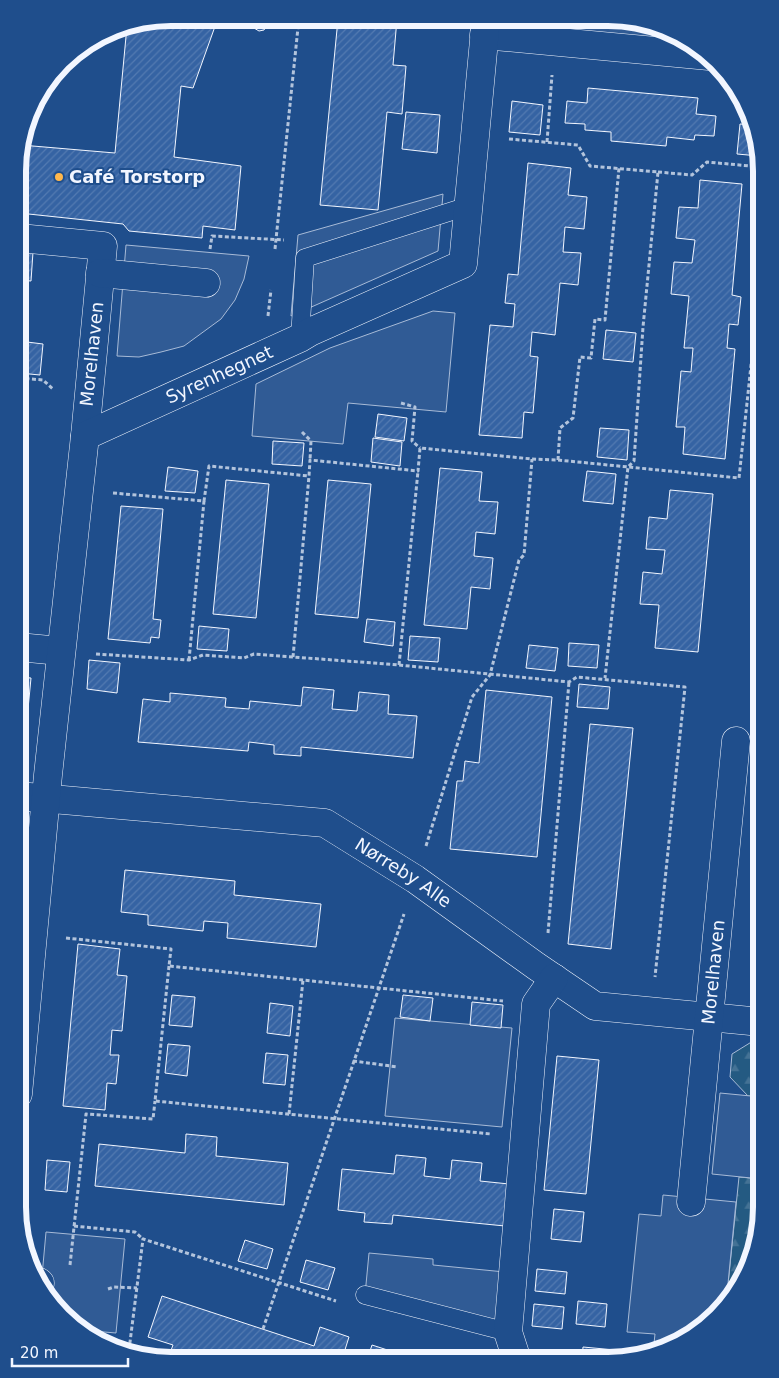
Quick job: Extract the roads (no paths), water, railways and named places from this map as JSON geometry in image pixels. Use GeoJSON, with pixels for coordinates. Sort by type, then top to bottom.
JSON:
{"type":"FeatureCollection","features":[{"type":"Feature","properties":{"kind":"street"},"geometry":{"type":"LineString","coordinates":[[485,27],[555,42],[693,55]]}},
{"type":"Feature","properties":{"kind":"street","name":"Syrenhegnet"},"geometry":{"type":"LineString","coordinates":[[84,436],[463,264],[485,27]]}},
{"type":"Feature","properties":{"kind":"street","name":"Morelhaven"},"geometry":{"type":"LineString","coordinates":[[26,239],[103,246],[84,436]]}},
{"type":"Feature","properties":{"kind":"street"},"geometry":{"type":"LineString","coordinates":[[100,273],[206,283]]}},
{"type":"Feature","properties":{"kind":"street"},"geometry":{"type":"LineString","coordinates":[[26,970],[84,436]]}},
{"type":"Feature","properties":{"kind":"street"},"geometry":{"type":"LineString","coordinates":[[26,649],[60,651]]}},
{"type":"Feature","properties":{"kind":"street","name":"Morelhaven"},"geometry":{"type":"LineString","coordinates":[[691,1202],[736,741]]}},
{"type":"Feature","properties":{"kind":"street","name":"Nørreby Alle"},"geometry":{"type":"LineString","coordinates":[[26,797],[325,823],[415,879],[595,1006],[752,1021]]}},
{"type":"Feature","properties":{"kind":"street"},"geometry":{"type":"LineString","coordinates":[[514,1352],[508,1332],[536,1004],[545,972]]}},
{"type":"Feature","properties":{"kind":"lane"},"geometry":{"type":"LineString","coordinates":[[300,338],[306,258],[468,206]]}},
{"type":"Feature","properties":{"kind":"lane"},"geometry":{"type":"LineString","coordinates":[[366,1295],[508,1332]]}},
{"type":"Feature","properties":{"kind":"place","name":"Café Torstorp"},"geometry":{"type":"Point","coordinates":[59,177]}}]}
